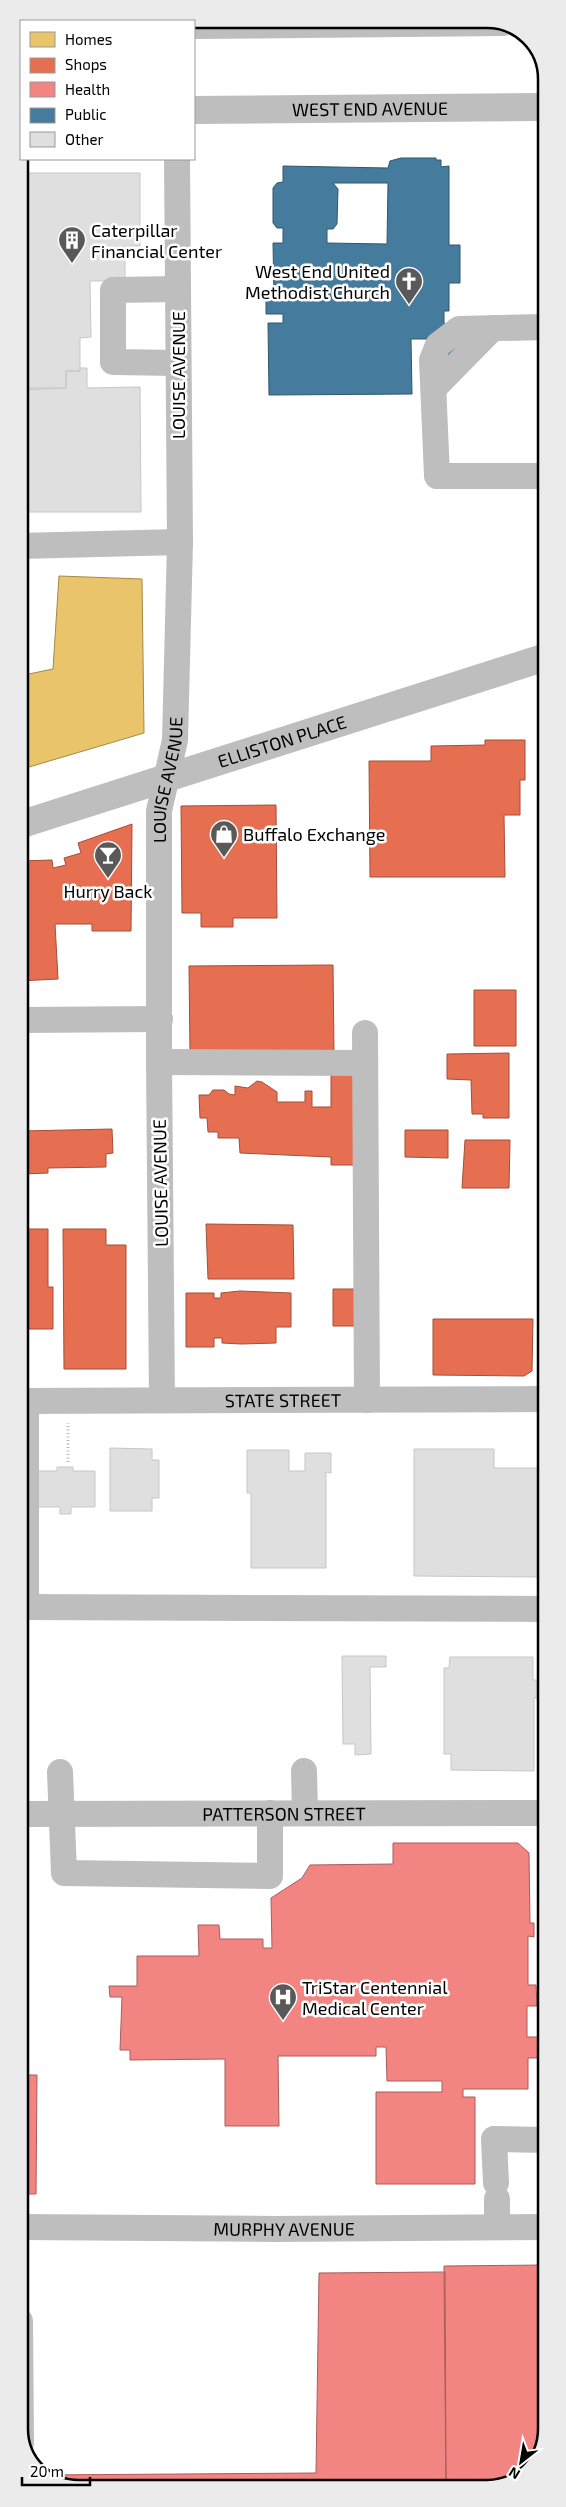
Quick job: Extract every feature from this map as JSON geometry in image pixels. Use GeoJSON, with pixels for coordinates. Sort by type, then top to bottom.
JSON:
{"type":"FeatureCollection","features":[{"type":"Feature","properties":{"kind":"main road","name":"WEST END AVENUE"},"geometry":{"type":"LineString","coordinates":[[195,110],[538,107]]}},
{"type":"Feature","properties":{"kind":"main road","name":"ELLISTON PLACE"},"geometry":{"type":"LineString","coordinates":[[28,822],[538,660]]}},
{"type":"Feature","properties":{"kind":"street","name":"LOUISE AVENUE"},"geometry":{"type":"LineString","coordinates":[[162,1400],[159,811],[175,740],[180,542],[177,160]]}},
{"type":"Feature","properties":{"kind":"street"},"geometry":{"type":"LineString","coordinates":[[178,289],[113,290],[113,362],[178,363]]}},
{"type":"Feature","properties":{"kind":"street"},"geometry":{"type":"LineString","coordinates":[[538,327],[459,329],[442,341],[434,352],[432,360],[435,387],[437,476],[538,476]]}},
{"type":"Feature","properties":{"kind":"street"},"geometry":{"type":"LineString","coordinates":[[28,546],[180,542]]}},
{"type":"Feature","properties":{"kind":"street"},"geometry":{"type":"LineString","coordinates":[[28,1020],[160,1019]]}},
{"type":"Feature","properties":{"kind":"street"},"geometry":{"type":"LineString","coordinates":[[364,1033],[367,1400]]}},
{"type":"Feature","properties":{"kind":"street"},"geometry":{"type":"LineString","coordinates":[[159,1062],[365,1063]]}},
{"type":"Feature","properties":{"kind":"street","name":"STATE STREET"},"geometry":{"type":"LineString","coordinates":[[28,1401],[538,1399]]}},
{"type":"Feature","properties":{"kind":"street"},"geometry":{"type":"LineString","coordinates":[[28,1607],[538,1609]]}},
{"type":"Feature","properties":{"kind":"street"},"geometry":{"type":"LineString","coordinates":[[304,1771],[305,1813]]}},
{"type":"Feature","properties":{"kind":"street"},"geometry":{"type":"LineString","coordinates":[[60,1772],[64,1872],[270,1876],[270,1813]]}},
{"type":"Feature","properties":{"kind":"street","name":"PATTERSON STREET"},"geometry":{"type":"LineString","coordinates":[[28,1814],[538,1813]]}},
{"type":"Feature","properties":{"kind":"street"},"geometry":{"type":"LineString","coordinates":[[497,2227],[494,2139],[538,2140]]}},
{"type":"Feature","properties":{"kind":"street","name":"MURPHY AVENUE"},"geometry":{"type":"LineString","coordinates":[[28,2228],[538,2227]]}},
{"type":"Feature","properties":{"kind":"path"},"geometry":{"type":"LineString","coordinates":[[68,1423],[68,1462]]}},
{"type":"Feature","properties":{"kind":"building: Homes"},"geometry":{"type":"Polygon","coordinates":[[[59,576],[142,579],[144,733],[28,767],[28,674],[53,669],[59,576]]]}},
{"type":"Feature","properties":{"kind":"building: Shops"},"geometry":{"type":"Polygon","coordinates":[[[485,740],[525,740],[525,780],[520,780],[520,815],[504,815],[505,877],[370,877],[369,761],[431,761],[431,746],[485,745],[485,740]]]}},
{"type":"Feature","properties":{"kind":"building: Shops"},"geometry":{"type":"Polygon","coordinates":[[[276,805],[277,918],[233,918],[233,927],[201,927],[201,913],[182,913],[181,806],[276,805]]]}},
{"type":"Feature","properties":{"kind":"building: Shops"},"geometry":{"type":"Polygon","coordinates":[[[132,824],[131,931],[92,931],[92,924],[55,924],[58,979],[28,981],[28,861],[52,860],[53,868],[66,865],[64,858],[81,853],[78,843],[132,824]]]}},
{"type":"Feature","properties":{"kind":"building: Shops"},"geometry":{"type":"Polygon","coordinates":[[[333,965],[334,1052],[190,1053],[189,966],[333,965]]]}},
{"type":"Feature","properties":{"kind":"building: Shops"},"geometry":{"type":"Polygon","coordinates":[[[474,990],[516,990],[516,1046],[474,1046],[474,990]]]}},
{"type":"Feature","properties":{"kind":"building: Shops"},"geometry":{"type":"Polygon","coordinates":[[[509,1053],[509,1118],[483,1118],[483,1114],[472,1114],[471,1080],[447,1079],[447,1054],[509,1053]]]}},
{"type":"Feature","properties":{"kind":"building: Shops"},"geometry":{"type":"Polygon","coordinates":[[[331,1072],[354,1072],[357,1165],[331,1165],[331,1157],[240,1153],[239,1138],[218,1138],[218,1132],[208,1132],[207,1118],[200,1118],[199,1095],[209,1095],[213,1090],[224,1090],[229,1094],[235,1095],[235,1086],[248,1088],[257,1081],[262,1082],[277,1092],[277,1102],[305,1102],[305,1091],[312,1091],[312,1107],[331,1107],[331,1072]]]}},
{"type":"Feature","properties":{"kind":"building: Shops"},"geometry":{"type":"Polygon","coordinates":[[[112,1129],[113,1153],[106,1154],[106,1167],[48,1168],[48,1173],[28,1174],[28,1131],[112,1129]]]}},
{"type":"Feature","properties":{"kind":"building: Shops"},"geometry":{"type":"Polygon","coordinates":[[[405,1130],[448,1130],[448,1158],[405,1157],[405,1130]]]}},
{"type":"Feature","properties":{"kind":"building: Shops"},"geometry":{"type":"Polygon","coordinates":[[[465,1140],[510,1140],[509,1188],[462,1188],[465,1140]]]}},
{"type":"Feature","properties":{"kind":"building: Shops"},"geometry":{"type":"Polygon","coordinates":[[[206,1224],[293,1225],[294,1279],[208,1279],[206,1224]]]}},
{"type":"Feature","properties":{"kind":"building: Shops"},"geometry":{"type":"Polygon","coordinates":[[[28,1229],[48,1229],[48,1287],[53,1287],[53,1329],[28,1329],[28,1229]]]}},
{"type":"Feature","properties":{"kind":"building: Shops"},"geometry":{"type":"Polygon","coordinates":[[[63,1229],[106,1229],[106,1245],[126,1245],[126,1369],[64,1369],[63,1229]]]}},
{"type":"Feature","properties":{"kind":"building: Shops"},"geometry":{"type":"Polygon","coordinates":[[[333,1289],[360,1289],[361,1326],[333,1326],[333,1289]]]}},
{"type":"Feature","properties":{"kind":"building: Shops"},"geometry":{"type":"Polygon","coordinates":[[[240,1291],[291,1293],[291,1327],[276,1327],[276,1343],[222,1343],[222,1338],[214,1338],[214,1347],[186,1347],[186,1293],[214,1293],[214,1298],[221,1298],[221,1293],[240,1291]]]}},
{"type":"Feature","properties":{"kind":"building: Shops"},"geometry":{"type":"Polygon","coordinates":[[[433,1319],[533,1319],[532,1371],[524,1376],[433,1375],[433,1319]]]}},
{"type":"Feature","properties":{"kind":"building: Health"},"geometry":{"type":"Polygon","coordinates":[[[393,1843],[518,1843],[529,1853],[530,1923],[534,1923],[534,1937],[528,1936],[528,1985],[536,1985],[537,2006],[527,2006],[527,2037],[538,2037],[538,2058],[528,2058],[528,2089],[463,2089],[463,2097],[475,2097],[475,2184],[376,2184],[376,2092],[442,2092],[442,2081],[387,2081],[386,2047],[376,2047],[376,2056],[278,2056],[279,2126],[225,2126],[225,2059],[130,2060],[130,2050],[120,2050],[122,1997],[110,1997],[109,1986],[137,1986],[137,1956],[199,1956],[198,1925],[219,1925],[220,1939],[263,1939],[263,1948],[272,1948],[271,1898],[302,1878],[310,1865],[393,1864],[393,1843]]]}},
{"type":"Feature","properties":{"kind":"building: Health"},"geometry":{"type":"Polygon","coordinates":[[[28,2075],[37,2075],[36,2194],[28,2194],[28,2075]]]}},
{"type":"Feature","properties":{"kind":"building: Health"},"geometry":{"type":"Polygon","coordinates":[[[538,2265],[538,2438],[532,2454],[519,2469],[497,2479],[446,2480],[444,2266],[538,2265]]]}},
{"type":"Feature","properties":{"kind":"building: Health"},"geometry":{"type":"Polygon","coordinates":[[[445,2272],[446,2480],[69,2479],[57,2475],[316,2473],[319,2273],[445,2272]]]}},
{"type":"Feature","properties":{"kind":"building: Public"},"geometry":{"type":"Polygon","coordinates":[[[401,158],[436,158],[436,160],[441,160],[441,167],[449,166],[449,245],[460,245],[460,283],[449,283],[449,311],[444,311],[444,323],[463,342],[447,358],[429,339],[411,339],[412,394],[269,395],[268,323],[283,323],[283,314],[266,314],[266,297],[274,297],[273,243],[283,243],[283,228],[277,228],[273,223],[273,188],[277,183],[283,182],[283,166],[388,168],[390,161],[401,158]],[[333,183],[338,189],[337,224],[333,229],[327,229],[327,243],[387,244],[388,183],[333,183]]]}},
{"type":"Feature","properties":{"kind":"building: Other","name":"Caterpillar Financial Center"},"geometry":{"type":"Polygon","coordinates":[[[28,173],[140,173],[140,246],[125,246],[125,281],[90,281],[91,337],[80,338],[80,371],[66,371],[66,388],[28,390],[28,173]]]}},
{"type":"Feature","properties":{"kind":"building: Other"},"geometry":{"type":"Polygon","coordinates":[[[80,368],[87,368],[87,388],[140,387],[141,512],[28,512],[28,388],[66,388],[66,371],[80,371],[80,368]]]}},
{"type":"Feature","properties":{"kind":"building: Other"},"geometry":{"type":"Polygon","coordinates":[[[110,1448],[152,1449],[152,1460],[159,1460],[159,1498],[152,1498],[152,1511],[110,1511],[110,1448]]]}},
{"type":"Feature","properties":{"kind":"building: Other"},"geometry":{"type":"Polygon","coordinates":[[[414,1449],[494,1449],[494,1468],[538,1468],[538,1577],[414,1576],[414,1449]]]}},
{"type":"Feature","properties":{"kind":"building: Other"},"geometry":{"type":"Polygon","coordinates":[[[247,1450],[289,1450],[289,1471],[305,1471],[305,1453],[331,1453],[331,1473],[326,1472],[326,1568],[251,1568],[251,1493],[247,1493],[247,1450]]]}},
{"type":"Feature","properties":{"kind":"building: Other"},"geometry":{"type":"Polygon","coordinates":[[[57,1467],[73,1467],[73,1471],[95,1471],[95,1507],[71,1507],[71,1514],[60,1514],[60,1507],[36,1507],[36,1471],[57,1471],[57,1467]]]}},
{"type":"Feature","properties":{"kind":"building: Other"},"geometry":{"type":"Polygon","coordinates":[[[342,1656],[386,1656],[386,1667],[370,1667],[371,1754],[355,1755],[355,1744],[343,1744],[342,1656]]]}},
{"type":"Feature","properties":{"kind":"building: Other"},"geometry":{"type":"Polygon","coordinates":[[[450,1657],[533,1657],[533,1680],[538,1680],[538,1698],[534,1698],[534,1771],[451,1770],[451,1754],[444,1754],[444,1668],[449,1668],[450,1657]]]}},
{"type":"Feature","properties":{"kind":"place","name":"Caterpillar Financial Center"},"geometry":{"type":"Point","coordinates":[72,264]}},
{"type":"Feature","properties":{"kind":"place","name":"West End United Methodist Church"},"geometry":{"type":"Point","coordinates":[409,305]}},
{"type":"Feature","properties":{"kind":"place","name":"Buffalo Exchange"},"geometry":{"type":"Point","coordinates":[224,858]}},
{"type":"Feature","properties":{"kind":"place","name":"Hurry Back"},"geometry":{"type":"Point","coordinates":[108,879]}},
{"type":"Feature","properties":{"kind":"place","name":"TriStar Centennial Medical Center"},"geometry":{"type":"Point","coordinates":[283,2021]}}]}
